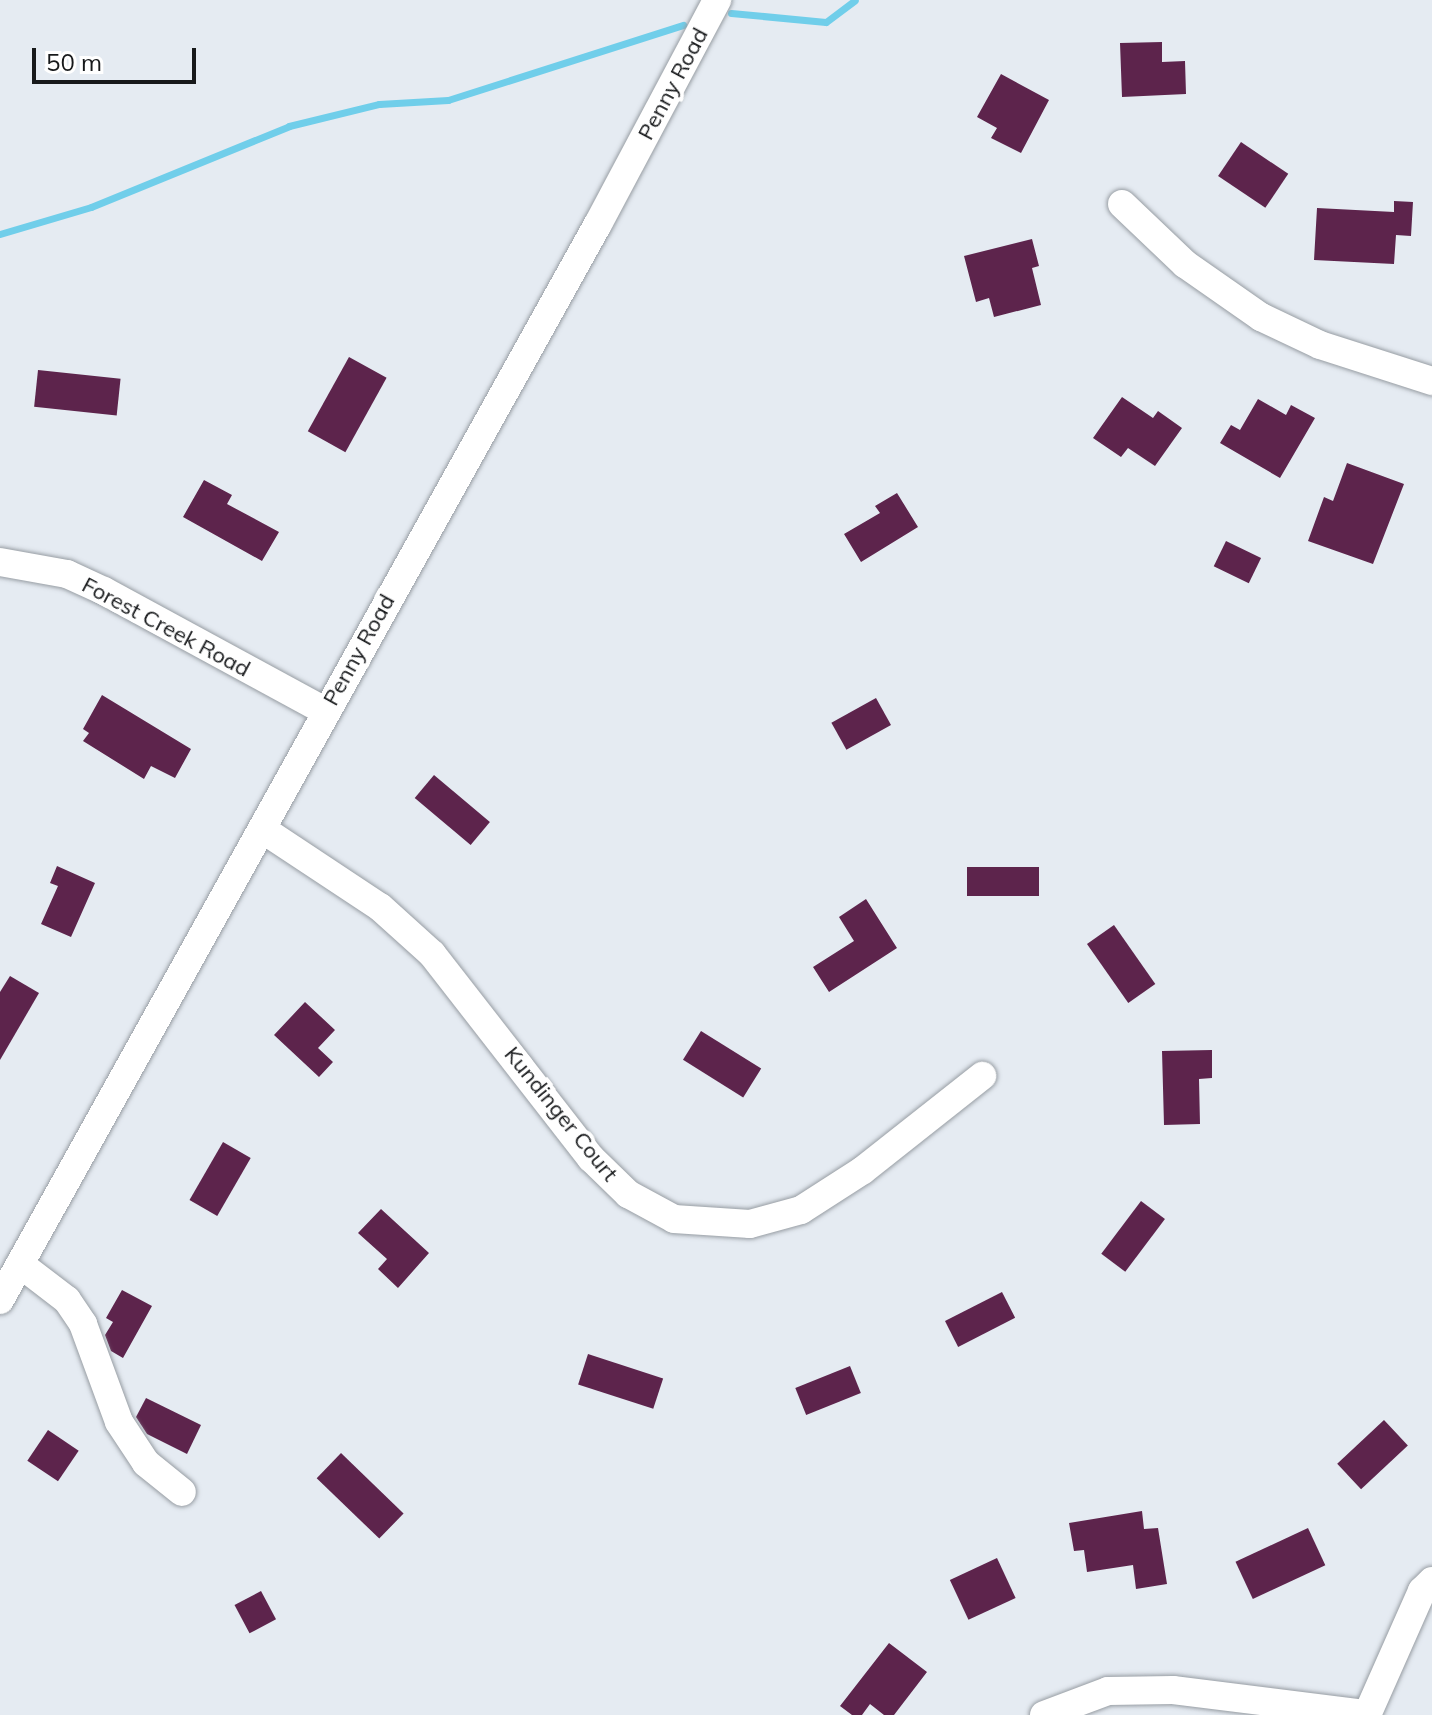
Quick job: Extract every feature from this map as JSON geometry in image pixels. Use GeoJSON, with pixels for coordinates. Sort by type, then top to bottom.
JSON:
{"type":"FeatureCollection","features":[{"type":"Feature","properties":{"kind":"street","name":"Penny Road"},"geometry":{"type":"LineString","coordinates":[[0,1300],[598,224],[717,0]]}},
{"type":"Feature","properties":{"kind":"street"},"geometry":{"type":"LineString","coordinates":[[1122,204],[1185,264],[1261,317],[1320,345],[1432,381]]}},
{"type":"Feature","properties":{"kind":"street","name":"Forest Creek Road"},"geometry":{"type":"LineString","coordinates":[[0,562],[67,574],[325,711]]}},
{"type":"Feature","properties":{"kind":"street","name":"Kundinger Court"},"geometry":{"type":"LineString","coordinates":[[262,829],[380,907],[432,954],[591,1158],[628,1194],[674,1219],[750,1224],[801,1210],[863,1170],[982,1076]]}},
{"type":"Feature","properties":{"kind":"street"},"geometry":{"type":"LineString","coordinates":[[20,1264],[67,1300],[83,1324],[119,1422],[146,1463],[182,1492]]}},
{"type":"Feature","properties":{"kind":"street"},"geometry":{"type":"LineString","coordinates":[[1044,1715],[1108,1691],[1173,1690],[1367,1715],[1422,1591],[1432,1581]]}},
{"type":"Feature","properties":{"kind":"building"},"geometry":{"type":"Polygon","coordinates":[[[1162,42],[1162,62],[1185,61],[1186,94],[1122,97],[1120,43],[1162,42]]]}},
{"type":"Feature","properties":{"kind":"building"},"geometry":{"type":"Polygon","coordinates":[[[1001,74],[1049,100],[1021,153],[991,138],[997,128],[977,117],[1001,74]]]}},
{"type":"Feature","properties":{"kind":"building"},"geometry":{"type":"Polygon","coordinates":[[[1241,142],[1288,174],[1265,208],[1218,176],[1241,142]]]}},
{"type":"Feature","properties":{"kind":"building"},"geometry":{"type":"Polygon","coordinates":[[[1394,201],[1413,202],[1411,236],[1396,235],[1394,264],[1314,260],[1317,208],[1394,212],[1394,201]]]}},
{"type":"Feature","properties":{"kind":"building"},"geometry":{"type":"Polygon","coordinates":[[[1032,239],[1039,266],[1032,268],[1041,305],[994,317],[989,298],[976,302],[964,256],[1032,239]]]}},
{"type":"Feature","properties":{"kind":"building"},"geometry":{"type":"Polygon","coordinates":[[[349,357],[387,378],[345,452],[308,431],[349,357]]]}},
{"type":"Feature","properties":{"kind":"building"},"geometry":{"type":"Polygon","coordinates":[[[38,370],[121,379],[117,415],[34,407],[38,370]]]}},
{"type":"Feature","properties":{"kind":"building"},"geometry":{"type":"Polygon","coordinates":[[[1122,397],[1153,418],[1158,411],[1182,428],[1155,466],[1128,448],[1121,457],[1093,438],[1122,397]]]}},
{"type":"Feature","properties":{"kind":"building"},"geometry":{"type":"Polygon","coordinates":[[[1258,399],[1286,415],[1291,405],[1315,418],[1280,478],[1220,443],[1231,425],[1240,430],[1258,399]]]}},
{"type":"Feature","properties":{"kind":"building"},"geometry":{"type":"Polygon","coordinates":[[[1347,463],[1404,484],[1373,564],[1308,541],[1324,497],[1333,501],[1347,463]]]}},
{"type":"Feature","properties":{"kind":"building"},"geometry":{"type":"Polygon","coordinates":[[[204,480],[232,495],[227,504],[279,532],[262,561],[183,517],[204,480]]]}},
{"type":"Feature","properties":{"kind":"building"},"geometry":{"type":"Polygon","coordinates":[[[897,493],[918,527],[861,562],[844,534],[880,513],[875,506],[897,493]]]}},
{"type":"Feature","properties":{"kind":"building"},"geometry":{"type":"Polygon","coordinates":[[[1226,541],[1261,558],[1249,583],[1214,566],[1226,541]]]}},
{"type":"Feature","properties":{"kind":"building"},"geometry":{"type":"Polygon","coordinates":[[[102,695],[191,749],[175,778],[151,766],[144,779],[83,741],[89,733],[83,729],[102,695]]]}},
{"type":"Feature","properties":{"kind":"building"},"geometry":{"type":"Polygon","coordinates":[[[876,698],[891,725],[846,750],[831,723],[876,698]]]}},
{"type":"Feature","properties":{"kind":"building"},"geometry":{"type":"Polygon","coordinates":[[[434,775],[490,822],[471,845],[415,798],[434,775]]]}},
{"type":"Feature","properties":{"kind":"building"},"geometry":{"type":"Polygon","coordinates":[[[57,866],[95,883],[71,937],[41,924],[58,886],[50,883],[57,866]]]}},
{"type":"Feature","properties":{"kind":"building"},"geometry":{"type":"Polygon","coordinates":[[[967,867],[1039,867],[1039,896],[967,896],[967,867]]]}},
{"type":"Feature","properties":{"kind":"building"},"geometry":{"type":"Polygon","coordinates":[[[866,899],[897,948],[829,992],[813,967],[854,941],[839,917],[866,899]]]}},
{"type":"Feature","properties":{"kind":"building"},"geometry":{"type":"Polygon","coordinates":[[[1114,925],[1155,984],[1128,1003],[1087,944],[1114,925]]]}},
{"type":"Feature","properties":{"kind":"building"},"geometry":{"type":"Polygon","coordinates":[[[10,976],[39,993],[0,1060],[0,992],[10,976]]]}},
{"type":"Feature","properties":{"kind":"building"},"geometry":{"type":"Polygon","coordinates":[[[305,1002],[335,1030],[318,1048],[333,1062],[319,1077],[274,1035],[305,1002]]]}},
{"type":"Feature","properties":{"kind":"building"},"geometry":{"type":"Polygon","coordinates":[[[701,1031],[761,1069],[743,1097],[683,1060],[701,1031]]]}},
{"type":"Feature","properties":{"kind":"building"},"geometry":{"type":"Polygon","coordinates":[[[1212,1050],[1212,1078],[1199,1079],[1200,1124],[1164,1125],[1162,1051],[1212,1050]]]}},
{"type":"Feature","properties":{"kind":"building"},"geometry":{"type":"Polygon","coordinates":[[[223,1142],[251,1158],[217,1216],[190,1200],[223,1142]]]}},
{"type":"Feature","properties":{"kind":"building"},"geometry":{"type":"Polygon","coordinates":[[[1141,1201],[1165,1219],[1125,1272],[1101,1254],[1141,1201]]]}},
{"type":"Feature","properties":{"kind":"building"},"geometry":{"type":"Polygon","coordinates":[[[381,1209],[429,1253],[398,1288],[378,1269],[387,1259],[358,1233],[381,1209]]]}},
{"type":"Feature","properties":{"kind":"building"},"geometry":{"type":"Polygon","coordinates":[[[122,1290],[152,1306],[123,1358],[111,1351],[105,1335],[113,1322],[106,1318],[122,1290]]]}},
{"type":"Feature","properties":{"kind":"building"},"geometry":{"type":"Polygon","coordinates":[[[1002,1292],[1015,1318],[958,1347],[945,1321],[1002,1292]]]}},
{"type":"Feature","properties":{"kind":"building"},"geometry":{"type":"Polygon","coordinates":[[[588,1354],[663,1378],[653,1409],[578,1384],[588,1354]]]}},
{"type":"Feature","properties":{"kind":"building"},"geometry":{"type":"Polygon","coordinates":[[[850,1366],[861,1393],[806,1415],[795,1388],[850,1366]]]}},
{"type":"Feature","properties":{"kind":"building"},"geometry":{"type":"Polygon","coordinates":[[[146,1398],[201,1425],[187,1454],[147,1434],[136,1417],[146,1398]]]}},
{"type":"Feature","properties":{"kind":"building"},"geometry":{"type":"Polygon","coordinates":[[[1384,1420],[1408,1446],[1361,1489],[1337,1464],[1384,1420]]]}},
{"type":"Feature","properties":{"kind":"building"},"geometry":{"type":"Polygon","coordinates":[[[48,1430],[79,1451],[58,1481],[27,1461],[48,1430]]]}},
{"type":"Feature","properties":{"kind":"building"},"geometry":{"type":"Polygon","coordinates":[[[341,1453],[404,1513],[379,1539],[317,1478],[341,1453]]]}},
{"type":"Feature","properties":{"kind":"building"},"geometry":{"type":"Polygon","coordinates":[[[1142,1511],[1144,1529],[1158,1528],[1167,1584],[1136,1589],[1133,1565],[1087,1572],[1084,1550],[1074,1551],[1069,1523],[1142,1511]]]}},
{"type":"Feature","properties":{"kind":"building"},"geometry":{"type":"Polygon","coordinates":[[[1308,1528],[1325,1565],[1253,1599],[1235,1562],[1308,1528]]]}},
{"type":"Feature","properties":{"kind":"building"},"geometry":{"type":"Polygon","coordinates":[[[997,1558],[1016,1598],[968,1620],[950,1580],[997,1558]]]}},
{"type":"Feature","properties":{"kind":"building"},"geometry":{"type":"Polygon","coordinates":[[[261,1591],[276,1619],[250,1633],[235,1605],[261,1591]]]}},
{"type":"Feature","properties":{"kind":"building"},"geometry":{"type":"Polygon","coordinates":[[[889,1643],[927,1672],[894,1715],[884,1715],[870,1704],[862,1715],[852,1715],[840,1706],[889,1643]]]}},
{"type":"Feature","properties":{"kind":"waterway"},"geometry":{"type":"LineString","coordinates":[[731,13],[826,22],[855,0]]}},
{"type":"Feature","properties":{"kind":"waterway"},"geometry":{"type":"LineString","coordinates":[[0,234],[91,207],[289,126],[379,104],[448,100],[683,25]]}}]}
